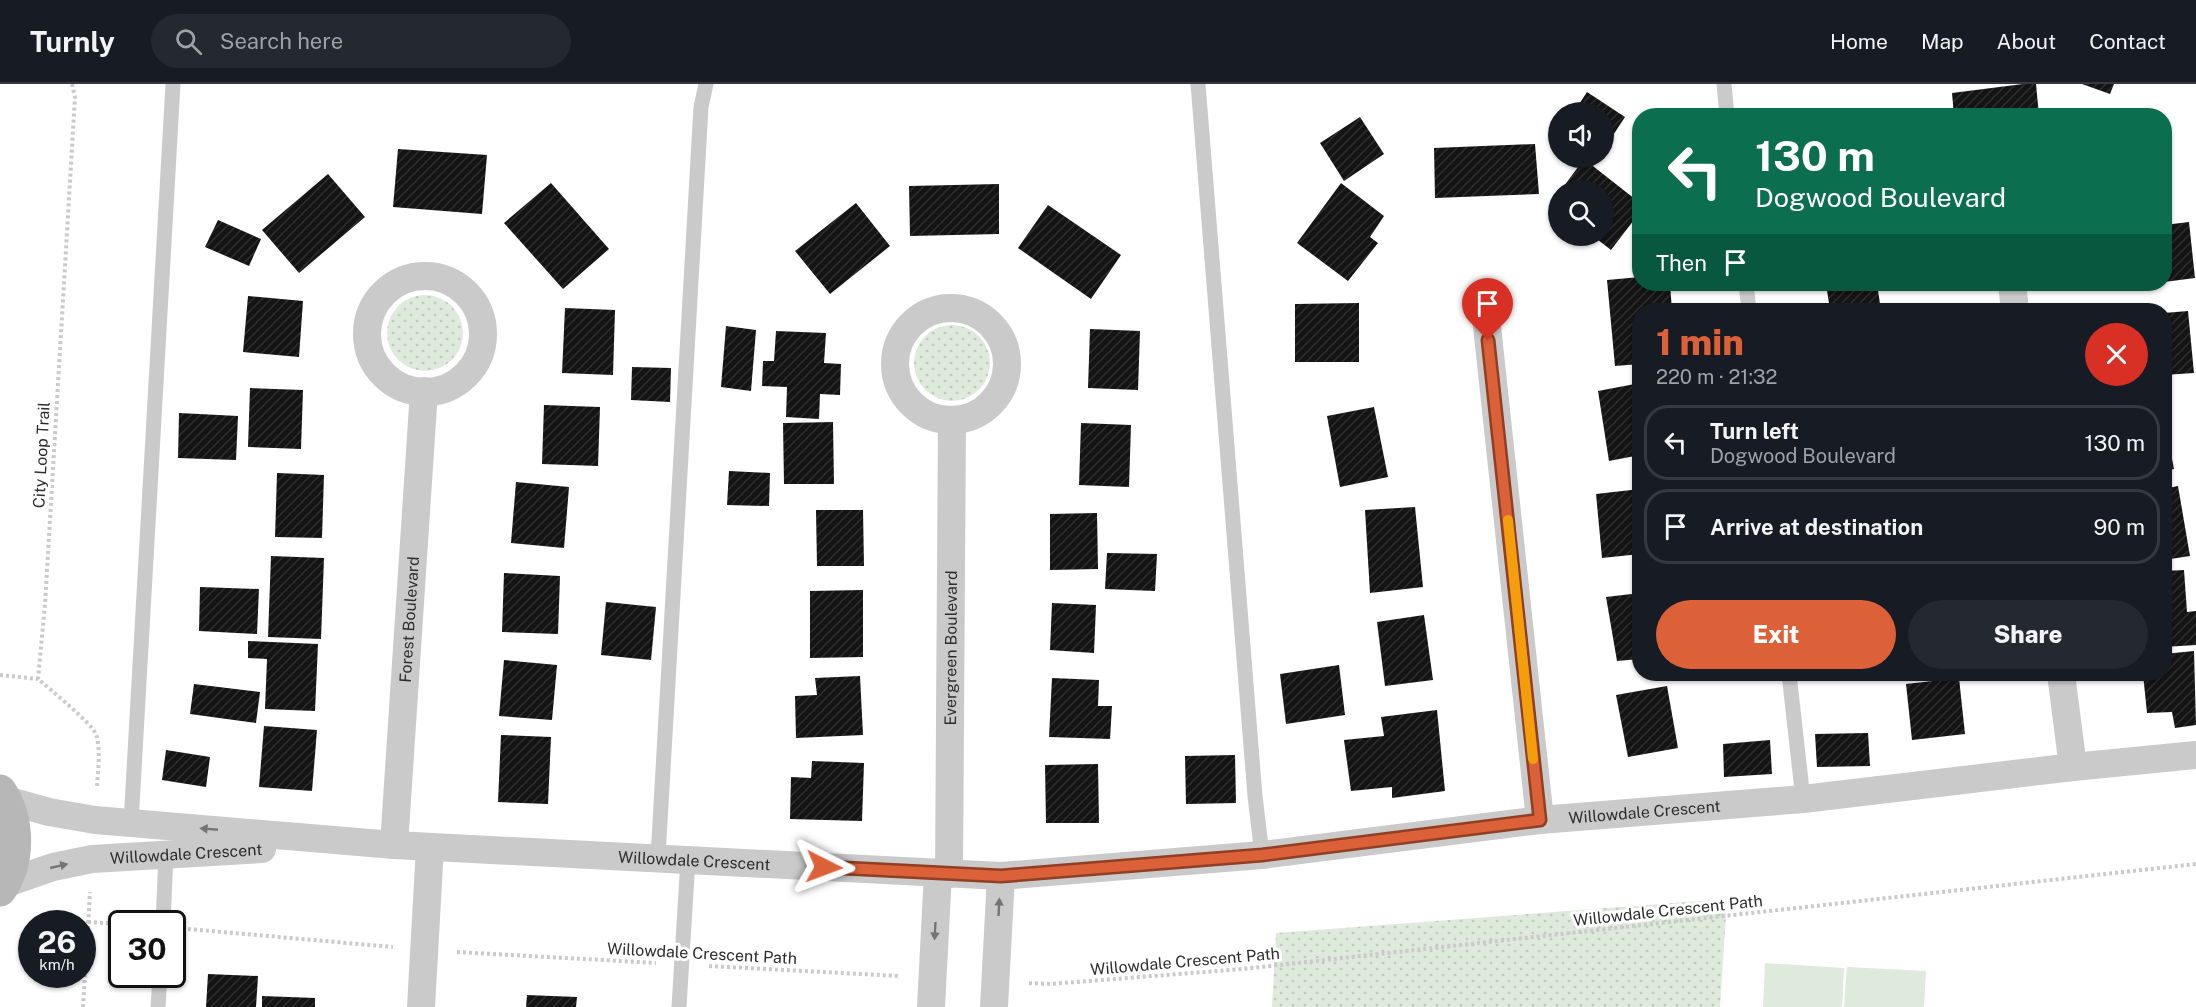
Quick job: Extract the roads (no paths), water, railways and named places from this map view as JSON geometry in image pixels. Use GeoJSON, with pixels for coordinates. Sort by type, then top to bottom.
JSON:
{"type":"FeatureCollection","features":[{"type":"Feature","properties":{"kind":"main road"},"geometry":{"type":"LineString","coordinates":[[2,887],[14,857],[14,828],[3,796]]}},
{"type":"Feature","properties":{"kind":"street"},"geometry":{"type":"LineString","coordinates":[[426,276],[444,278],[460,287],[473,300],[481,317],[483,334],[480,353],[471,369],[458,381],[442,389],[424,391],[408,389],[393,382],[380,370],[372,356],[368,341],[368,325],[377,302],[394,285],[409,278],[426,276]]}},
{"type":"Feature","properties":{"kind":"street"},"geometry":{"type":"LineString","coordinates":[[1486,317],[1540,820]]}},
{"type":"Feature","properties":{"kind":"street","name":"Forest Boulevard"},"geometry":{"type":"LineString","coordinates":[[383,844],[424,391]]}},
{"type":"Feature","properties":{"kind":"street","name":"Evergreen Boulevard"},"geometry":{"type":"LineString","coordinates":[[932,1007],[943,873],[952,420]]}},
{"type":"Feature","properties":{"kind":"street"},"geometry":{"type":"LineString","coordinates":[[2062,681],[2073,767]]}},
{"type":"Feature","properties":{"kind":"street","name":"Willowdale Crescent"},"geometry":{"type":"LineString","coordinates":[[3,796],[49,812],[131,823],[383,844],[1001,876],[1262,855],[1540,820],[1803,800],[2073,767],[2196,755]]}},
{"type":"Feature","properties":{"kind":"street","name":"Willowdale Crescent"},"geometry":{"type":"LineString","coordinates":[[2,887],[53,867],[92,859],[383,844]]}},
{"type":"Feature","properties":{"kind":"street"},"geometry":{"type":"LineString","coordinates":[[421,1007],[430,847]]}},
{"type":"Feature","properties":{"kind":"street"},"geometry":{"type":"LineString","coordinates":[[994,994],[1001,876]]}},
{"type":"Feature","properties":{"kind":"lane"},"geometry":{"type":"LineString","coordinates":[[131,823],[173,84]]}},
{"type":"Feature","properties":{"kind":"lane"},"geometry":{"type":"LineString","coordinates":[[658,857],[700,130],[706,84]]}},
{"type":"Feature","properties":{"kind":"lane"},"geometry":{"type":"LineString","coordinates":[[1198,84],[1255,796],[1262,855]]}},
{"type":"Feature","properties":{"kind":"lane"},"geometry":{"type":"LineString","coordinates":[[1724,84],[1726,108]]}},
{"type":"Feature","properties":{"kind":"lane"},"geometry":{"type":"LineString","coordinates":[[1790,681],[1803,800]]}},
{"type":"Feature","properties":{"kind":"lane"},"geometry":{"type":"LineString","coordinates":[[163,910],[165,854]]}},
{"type":"Feature","properties":{"kind":"lane"},"geometry":{"type":"LineString","coordinates":[[679,1007],[688,859]]}},
{"type":"Feature","properties":{"kind":"lane"},"geometry":{"type":"LineString","coordinates":[[158,1007],[159,988]]}}]}
